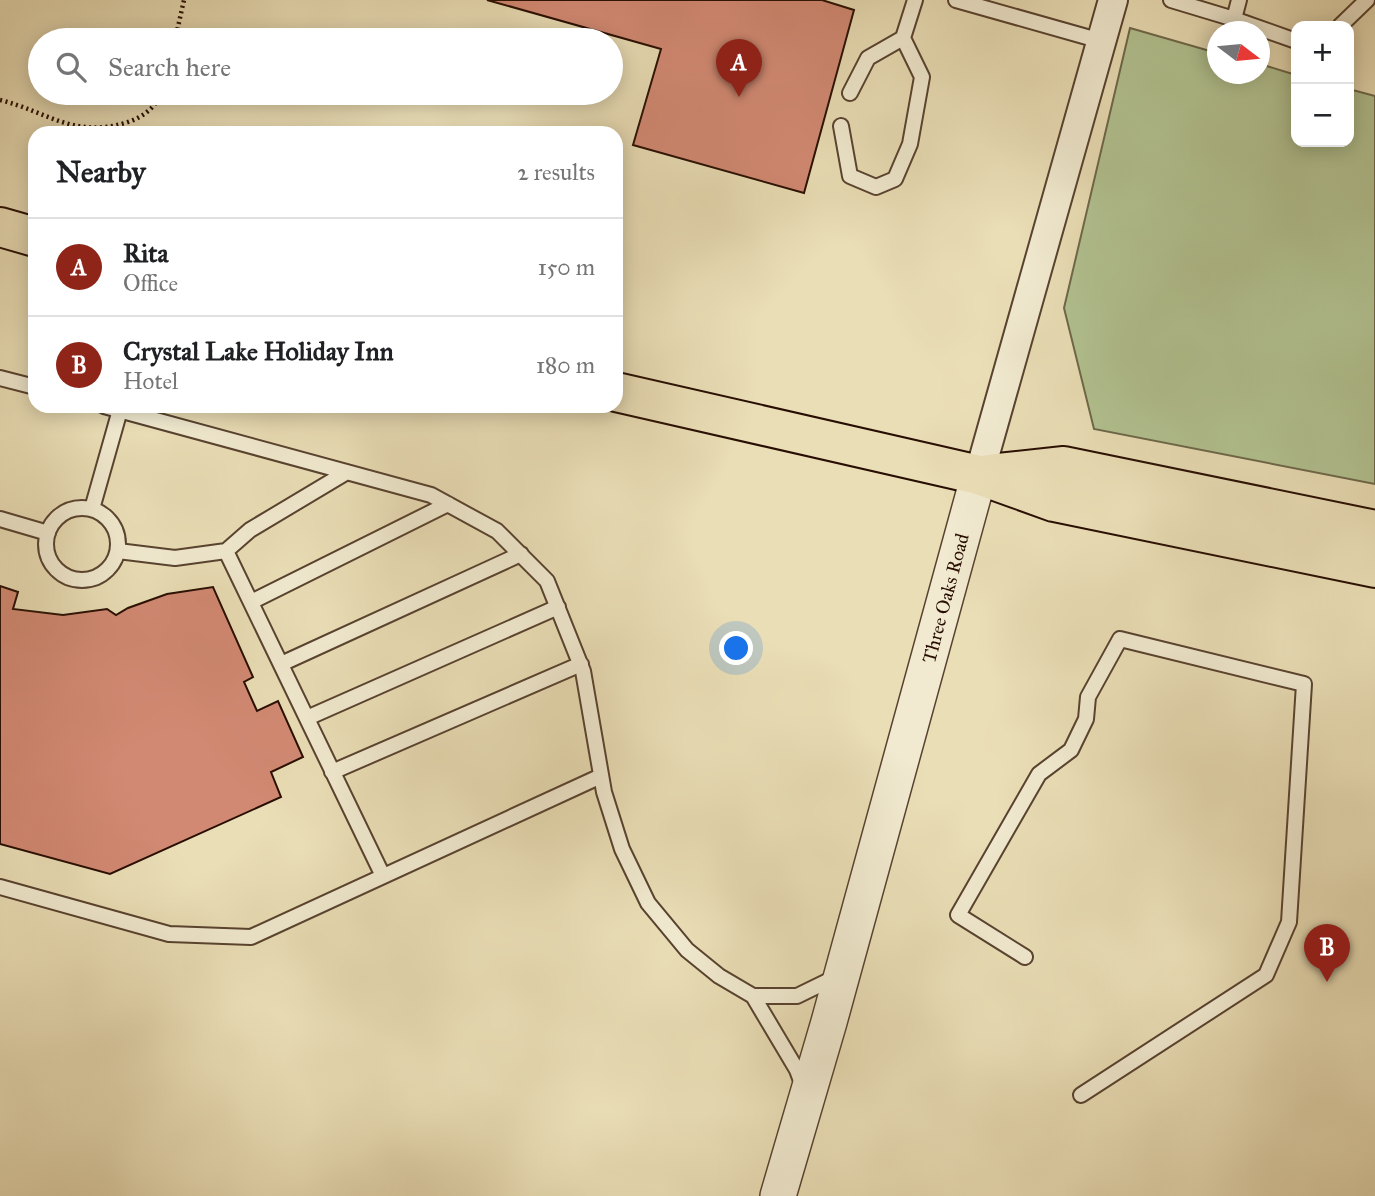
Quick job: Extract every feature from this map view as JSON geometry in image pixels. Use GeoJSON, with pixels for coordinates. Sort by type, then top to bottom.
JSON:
{"type":"FeatureCollection","features":[{"type":"Feature","properties":{"kind":"main road"},"geometry":{"type":"LineString","coordinates":[[0,227],[28,235]]}},
{"type":"Feature","properties":{"kind":"main road"},"geometry":{"type":"LineString","coordinates":[[623,394],[979,475],[1054,502],[1375,568]]}},
{"type":"Feature","properties":{"kind":"main road"},"geometry":{"type":"LineString","coordinates":[[979,475],[1064,466],[1375,530]]}},
{"type":"Feature","properties":{"kind":"street","name":"Three Oaks Road"},"geometry":{"type":"LineString","coordinates":[[778,1196],[1113,0]]}},
{"type":"Feature","properties":{"kind":"lane"},"geometry":{"type":"LineString","coordinates":[[850,93],[868,58],[903,38],[915,0]]}},
{"type":"Feature","properties":{"kind":"lane"},"geometry":{"type":"LineString","coordinates":[[956,0],[1101,41]]}},
{"type":"Feature","properties":{"kind":"lane"},"geometry":{"type":"LineString","coordinates":[[1171,0],[1291,39]]}},
{"type":"Feature","properties":{"kind":"lane"},"geometry":{"type":"LineString","coordinates":[[1234,19],[1239,0]]}},
{"type":"Feature","properties":{"kind":"lane"},"geometry":{"type":"LineString","coordinates":[[1345,21],[1367,0]]}},
{"type":"Feature","properties":{"kind":"lane"},"geometry":{"type":"LineString","coordinates":[[841,127],[850,176],[876,187],[895,178],[910,144],[922,77],[903,38]]}},
{"type":"Feature","properties":{"kind":"lane"},"geometry":{"type":"LineString","coordinates":[[0,378],[28,385]]}},
{"type":"Feature","properties":{"kind":"lane"},"geometry":{"type":"LineString","coordinates":[[92,509],[119,413]]}},
{"type":"Feature","properties":{"kind":"lane"},"geometry":{"type":"LineString","coordinates":[[131,413],[430,495],[497,531],[521,554],[547,581],[581,664],[601,776],[622,849],[648,903],[687,950],[719,976],[753,996],[797,1070],[807,1095]]}},
{"type":"Feature","properties":{"kind":"lane"},"geometry":{"type":"LineString","coordinates":[[118,551],[174,558],[226,551],[250,530],[347,472]]}},
{"type":"Feature","properties":{"kind":"lane"},"geometry":{"type":"LineString","coordinates":[[251,602],[448,505]]}},
{"type":"Feature","properties":{"kind":"lane"},"geometry":{"type":"LineString","coordinates":[[74,508],[92,509],[108,519],[115,529],[118,551],[113,562],[96,577],[74,579],[63,575],[48,557],[48,533],[53,522],[63,513],[74,508]]}},
{"type":"Feature","properties":{"kind":"lane"},"geometry":{"type":"LineString","coordinates":[[0,519],[48,533]]}},
{"type":"Feature","properties":{"kind":"lane"},"geometry":{"type":"LineString","coordinates":[[226,551],[383,876]]}},
{"type":"Feature","properties":{"kind":"lane"},"geometry":{"type":"LineString","coordinates":[[281,664],[521,554]]}},
{"type":"Feature","properties":{"kind":"lane"},"geometry":{"type":"LineString","coordinates":[[307,718],[558,607]]}},
{"type":"Feature","properties":{"kind":"lane"},"geometry":{"type":"LineString","coordinates":[[1024,957],[958,915],[1039,774],[1071,750],[1086,719],[1088,697],[1120,639],[1304,684],[1289,922],[1266,975],[1081,1095]]}},
{"type":"Feature","properties":{"kind":"lane"},"geometry":{"type":"LineString","coordinates":[[332,772],[581,664]]}},
{"type":"Feature","properties":{"kind":"lane"},"geometry":{"type":"LineString","coordinates":[[0,887],[169,934],[251,937],[601,776]]}},
{"type":"Feature","properties":{"kind":"lane"},"geometry":{"type":"LineString","coordinates":[[753,996],[797,996],[842,974]]}},
{"type":"Feature","properties":{"kind":"path"},"geometry":{"type":"LineString","coordinates":[[178,28],[184,0]]}},
{"type":"Feature","properties":{"kind":"path"},"geometry":{"type":"LineString","coordinates":[[0,100],[75,126]]}},
{"type":"Feature","properties":{"kind":"path"},"geometry":{"type":"LineString","coordinates":[[113,126],[146,114],[154,105]]}},
{"type":"Feature","properties":{"kind":"green space"},"geometry":{"type":"Polygon","coordinates":[[[1130,28],[1207,50],[1207,84],[1270,84],[1270,67],[1291,73],[1291,147],[1354,147],[1354,90],[1375,96],[1375,484],[1094,429],[1064,308],[1130,28]]]}},
{"type":"Feature","properties":{"kind":"building"},"geometry":{"type":"Polygon","coordinates":[[[487,0],[822,0],[854,10],[804,193],[633,145],[661,49],[623,38],[623,28],[586,28],[487,0]]]}},
{"type":"Feature","properties":{"kind":"building"},"geometry":{"type":"Polygon","coordinates":[[[0,586],[18,592],[13,609],[63,615],[107,609],[116,615],[167,594],[213,587],[253,677],[244,682],[257,711],[278,701],[303,757],[271,772],[281,797],[110,874],[0,844],[0,586]]]}},
{"type":"Feature","properties":{"kind":"place","name":"Rita"},"geometry":{"type":"Point","coordinates":[739,97]}},
{"type":"Feature","properties":{"kind":"place","name":"Crystal Lake Holiday Inn"},"geometry":{"type":"Point","coordinates":[1327,982]}}]}
